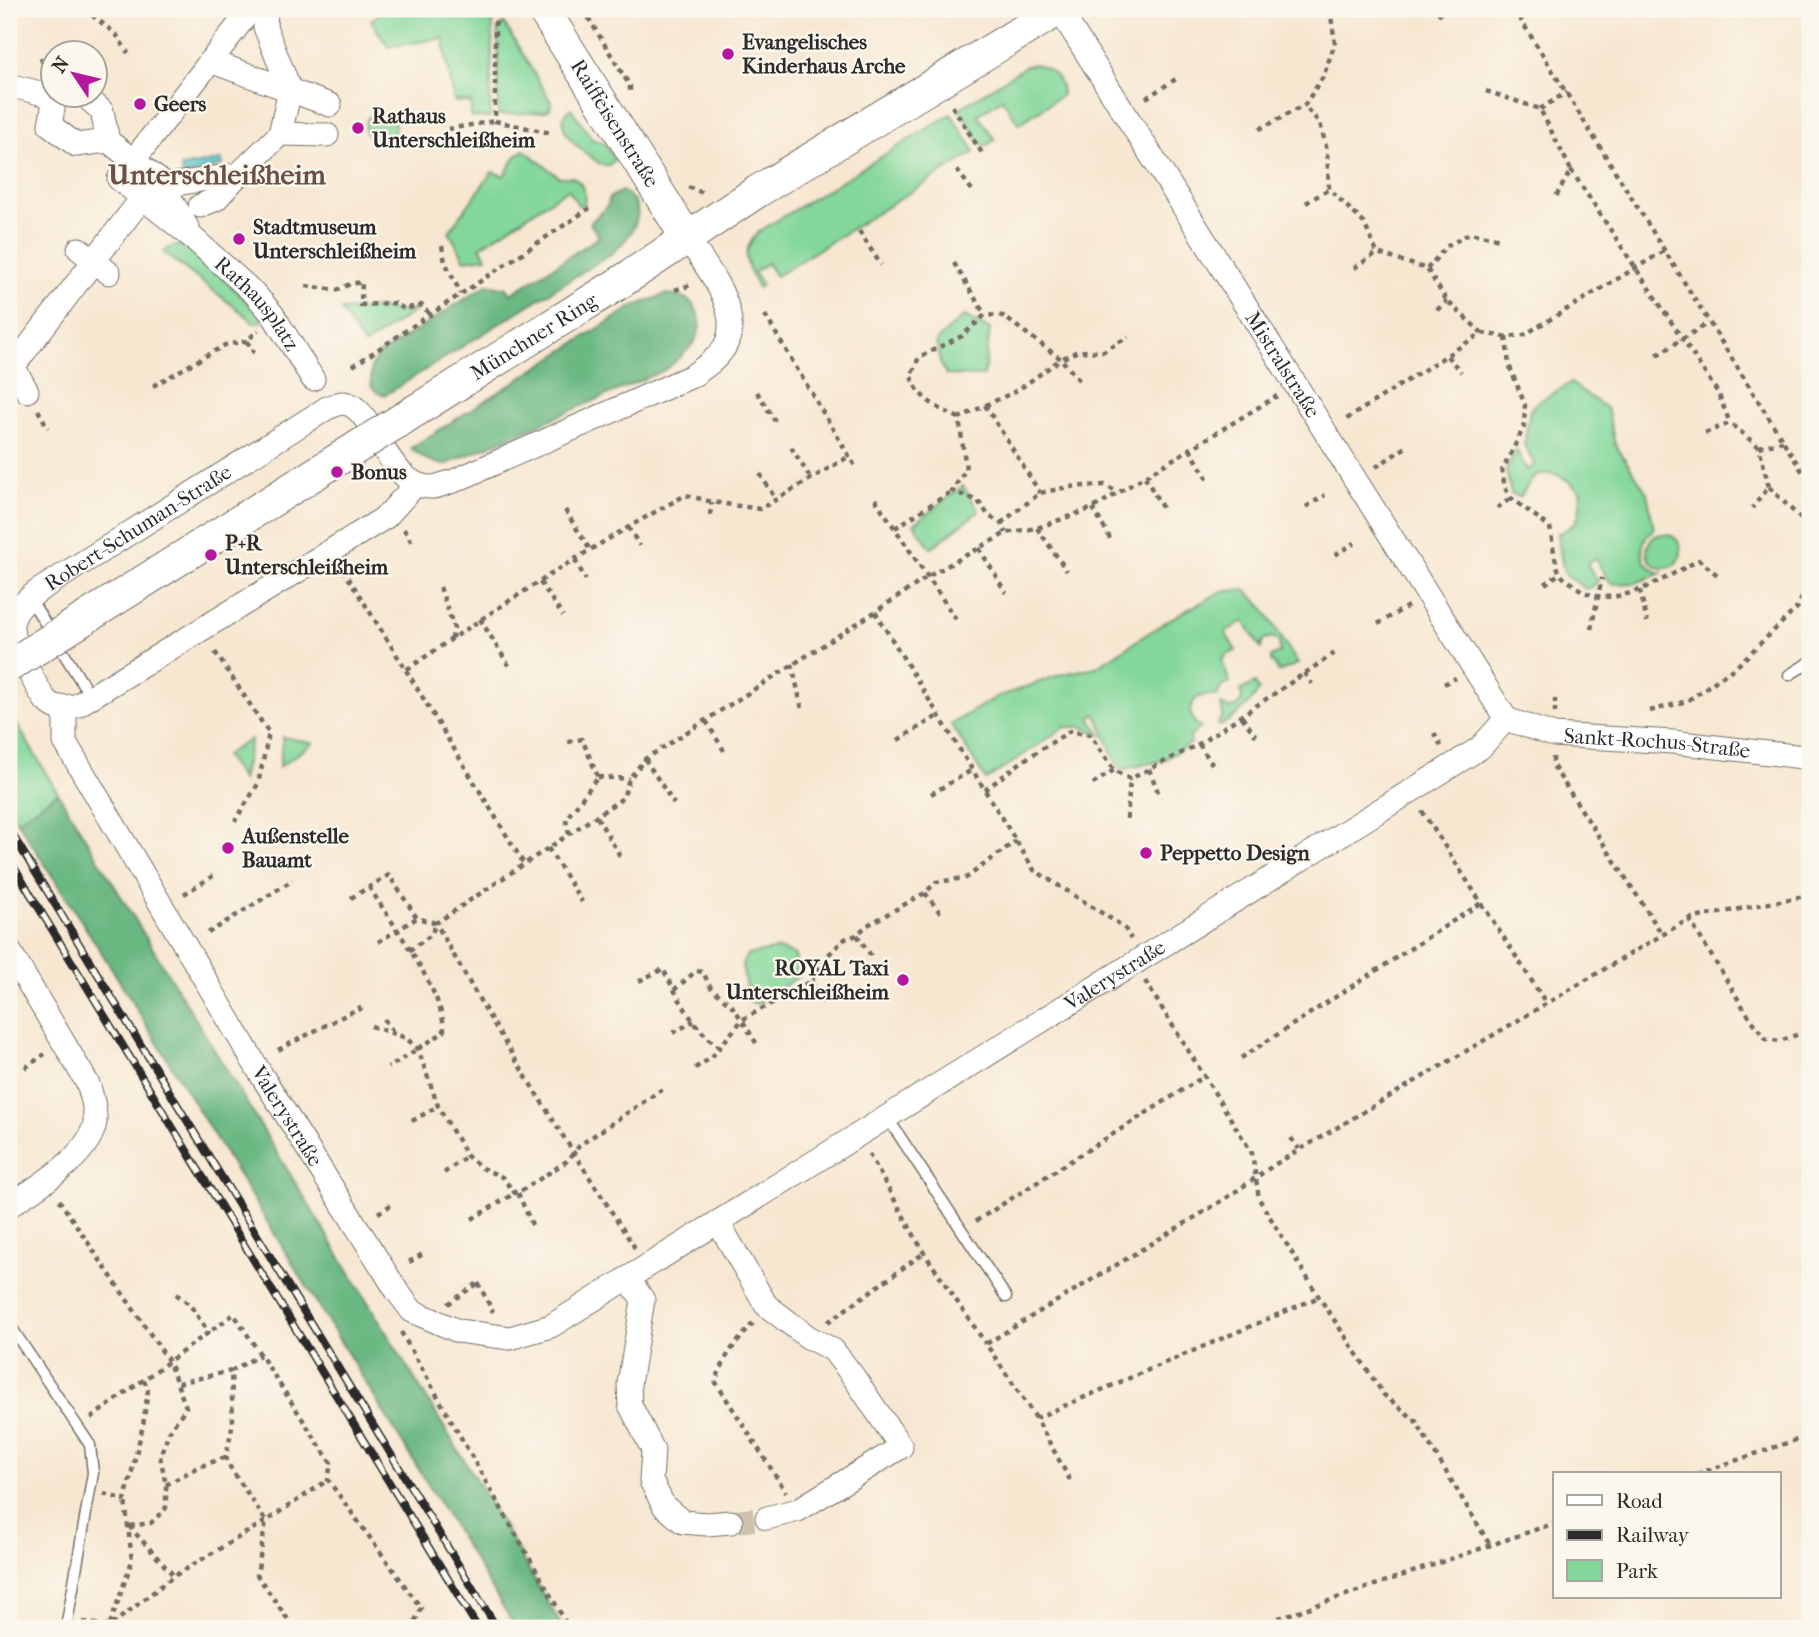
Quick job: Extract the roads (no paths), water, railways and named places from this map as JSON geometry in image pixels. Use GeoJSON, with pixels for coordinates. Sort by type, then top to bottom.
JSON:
{"type":"FeatureCollection","features":[{"type":"Feature","properties":{"kind":"main road","name":"Raiffeisenstraße"},"geometry":{"type":"LineString","coordinates":[[543,9],[687,238]]}},
{"type":"Feature","properties":{"kind":"main road","name":"Münchner Ring"},"geometry":{"type":"LineString","coordinates":[[9,666],[621,282],[876,118],[1059,9]]}},
{"type":"Feature","properties":{"kind":"street","name":"Rathausplatz"},"geometry":{"type":"LineString","coordinates":[[250,9],[119,179],[193,238],[255,294],[273,315],[313,379]]}},
{"type":"Feature","properties":{"kind":"street"},"geometry":{"type":"LineString","coordinates":[[190,211],[216,199],[280,134],[290,90],[265,27],[266,9]]}},
{"type":"Feature","properties":{"kind":"street","name":"Mistralstraße"},"geometry":{"type":"LineString","coordinates":[[1059,9],[1506,719]]}},
{"type":"Feature","properties":{"kind":"street"},"geometry":{"type":"LineString","coordinates":[[210,61],[330,105]]}},
{"type":"Feature","properties":{"kind":"street","name":"Rathausplatz"},"geometry":{"type":"LineString","coordinates":[[9,85],[38,91]]}},
{"type":"Feature","properties":{"kind":"street","name":"Rathausplatz"},"geometry":{"type":"LineString","coordinates":[[55,108],[50,125],[76,145],[92,146],[134,159],[164,186],[190,211],[193,238]]}},
{"type":"Feature","properties":{"kind":"street"},"geometry":{"type":"LineString","coordinates":[[92,146],[102,111],[99,108]]}},
{"type":"Feature","properties":{"kind":"street"},"geometry":{"type":"LineString","coordinates":[[280,134],[327,135]]}},
{"type":"Feature","properties":{"kind":"street"},"geometry":{"type":"LineString","coordinates":[[32,400],[11,369],[142,198],[164,186],[239,174]]}},
{"type":"Feature","properties":{"kind":"street"},"geometry":{"type":"LineString","coordinates":[[65,708],[92,699],[386,517],[416,484],[433,487],[454,481],[658,393],[708,365],[727,342],[731,321],[720,289],[687,238]]}},
{"type":"Feature","properties":{"kind":"street","name":"Robert-Schuman-Straße"},"geometry":{"type":"LineString","coordinates":[[65,708],[55,707],[46,701],[13,642],[12,618],[29,597],[327,408],[342,402],[357,407],[393,463],[403,475],[416,484]]}},
{"type":"Feature","properties":{"kind":"street","name":"Valerystraße"},"geometry":{"type":"LineString","coordinates":[[65,708],[65,742],[243,1046],[397,1292],[412,1311],[458,1331],[510,1338],[551,1326],[638,1272],[1480,748],[1506,719]]}},
{"type":"Feature","properties":{"kind":"street","name":"Sankt-Rochus-Straße"},"geometry":{"type":"LineString","coordinates":[[1506,719],[1554,735],[1673,742],[1803,757],[1810,753]]}},
{"type":"Feature","properties":{"kind":"street"},"geometry":{"type":"LineString","coordinates":[[9,950],[88,1084],[95,1123],[87,1143],[77,1156],[9,1206]]}},
{"type":"Feature","properties":{"kind":"street"},"geometry":{"type":"LineString","coordinates":[[718,1222],[766,1305],[808,1336],[834,1350],[901,1447],[798,1510],[767,1518]]}},
{"type":"Feature","properties":{"kind":"street"},"geometry":{"type":"LineString","coordinates":[[638,1272],[643,1300],[629,1384],[629,1405],[653,1450],[651,1481],[664,1506],[683,1522],[731,1522]]}},
{"type":"Feature","properties":{"kind":"lane"},"geometry":{"type":"LineString","coordinates":[[29,597],[92,699]]}},
{"type":"Feature","properties":{"kind":"lane"},"geometry":{"type":"LineString","coordinates":[[1789,675],[1810,662]]}},
{"type":"Feature","properties":{"kind":"lane"},"geometry":{"type":"LineString","coordinates":[[887,1117],[1006,1297]]}},
{"type":"Feature","properties":{"kind":"lane"},"geometry":{"type":"LineString","coordinates":[[9,1324],[90,1445],[93,1460],[66,1624]]}},
{"type":"Feature","properties":{"kind":"water"},"geometry":{"type":"Polygon","coordinates":[[[222,160],[223,165],[183,177],[181,167],[222,160]]]}},
{"type":"Feature","properties":{"kind":"tunnel"},"geometry":{"type":"LineString","coordinates":[[731,1522],[767,1518]]}},
{"type":"Feature","properties":{"kind":"railway"},"geometry":{"type":"LineString","coordinates":[[9,829],[497,1628]]}},
{"type":"Feature","properties":{"kind":"railway"},"geometry":{"type":"LineString","coordinates":[[9,859],[478,1628]]}},
{"type":"Feature","properties":{"kind":"place","name":"Evangelisches Kinderhaus Arche"},"geometry":{"type":"Point","coordinates":[728,54]}},
{"type":"Feature","properties":{"kind":"place","name":"Geers"},"geometry":{"type":"Point","coordinates":[140,104]}},
{"type":"Feature","properties":{"kind":"place","name":"Rathaus Unterschleißheim"},"geometry":{"type":"Point","coordinates":[358,128]}},
{"type":"Feature","properties":{"kind":"place","name":"Stadtmuseum Unterschleißheim"},"geometry":{"type":"Point","coordinates":[239,239]}},
{"type":"Feature","properties":{"kind":"place","name":"Bonus"},"geometry":{"type":"Point","coordinates":[337,472]}},
{"type":"Feature","properties":{"kind":"place","name":"P+R Unterschleißheim"},"geometry":{"type":"Point","coordinates":[211,555]}},
{"type":"Feature","properties":{"kind":"place","name":"Außenstelle Bauamt"},"geometry":{"type":"Point","coordinates":[228,848]}},
{"type":"Feature","properties":{"kind":"place","name":"Peppetto Design"},"geometry":{"type":"Point","coordinates":[1146,853]}},
{"type":"Feature","properties":{"kind":"place","name":"ROYAL Taxi Unterschleißheim"},"geometry":{"type":"Point","coordinates":[903,980]}},
{"type":"Feature","properties":{"kind":"district","name":"Unterschleißheim"},"geometry":{"type":"Point","coordinates":[217,174]}}]}
